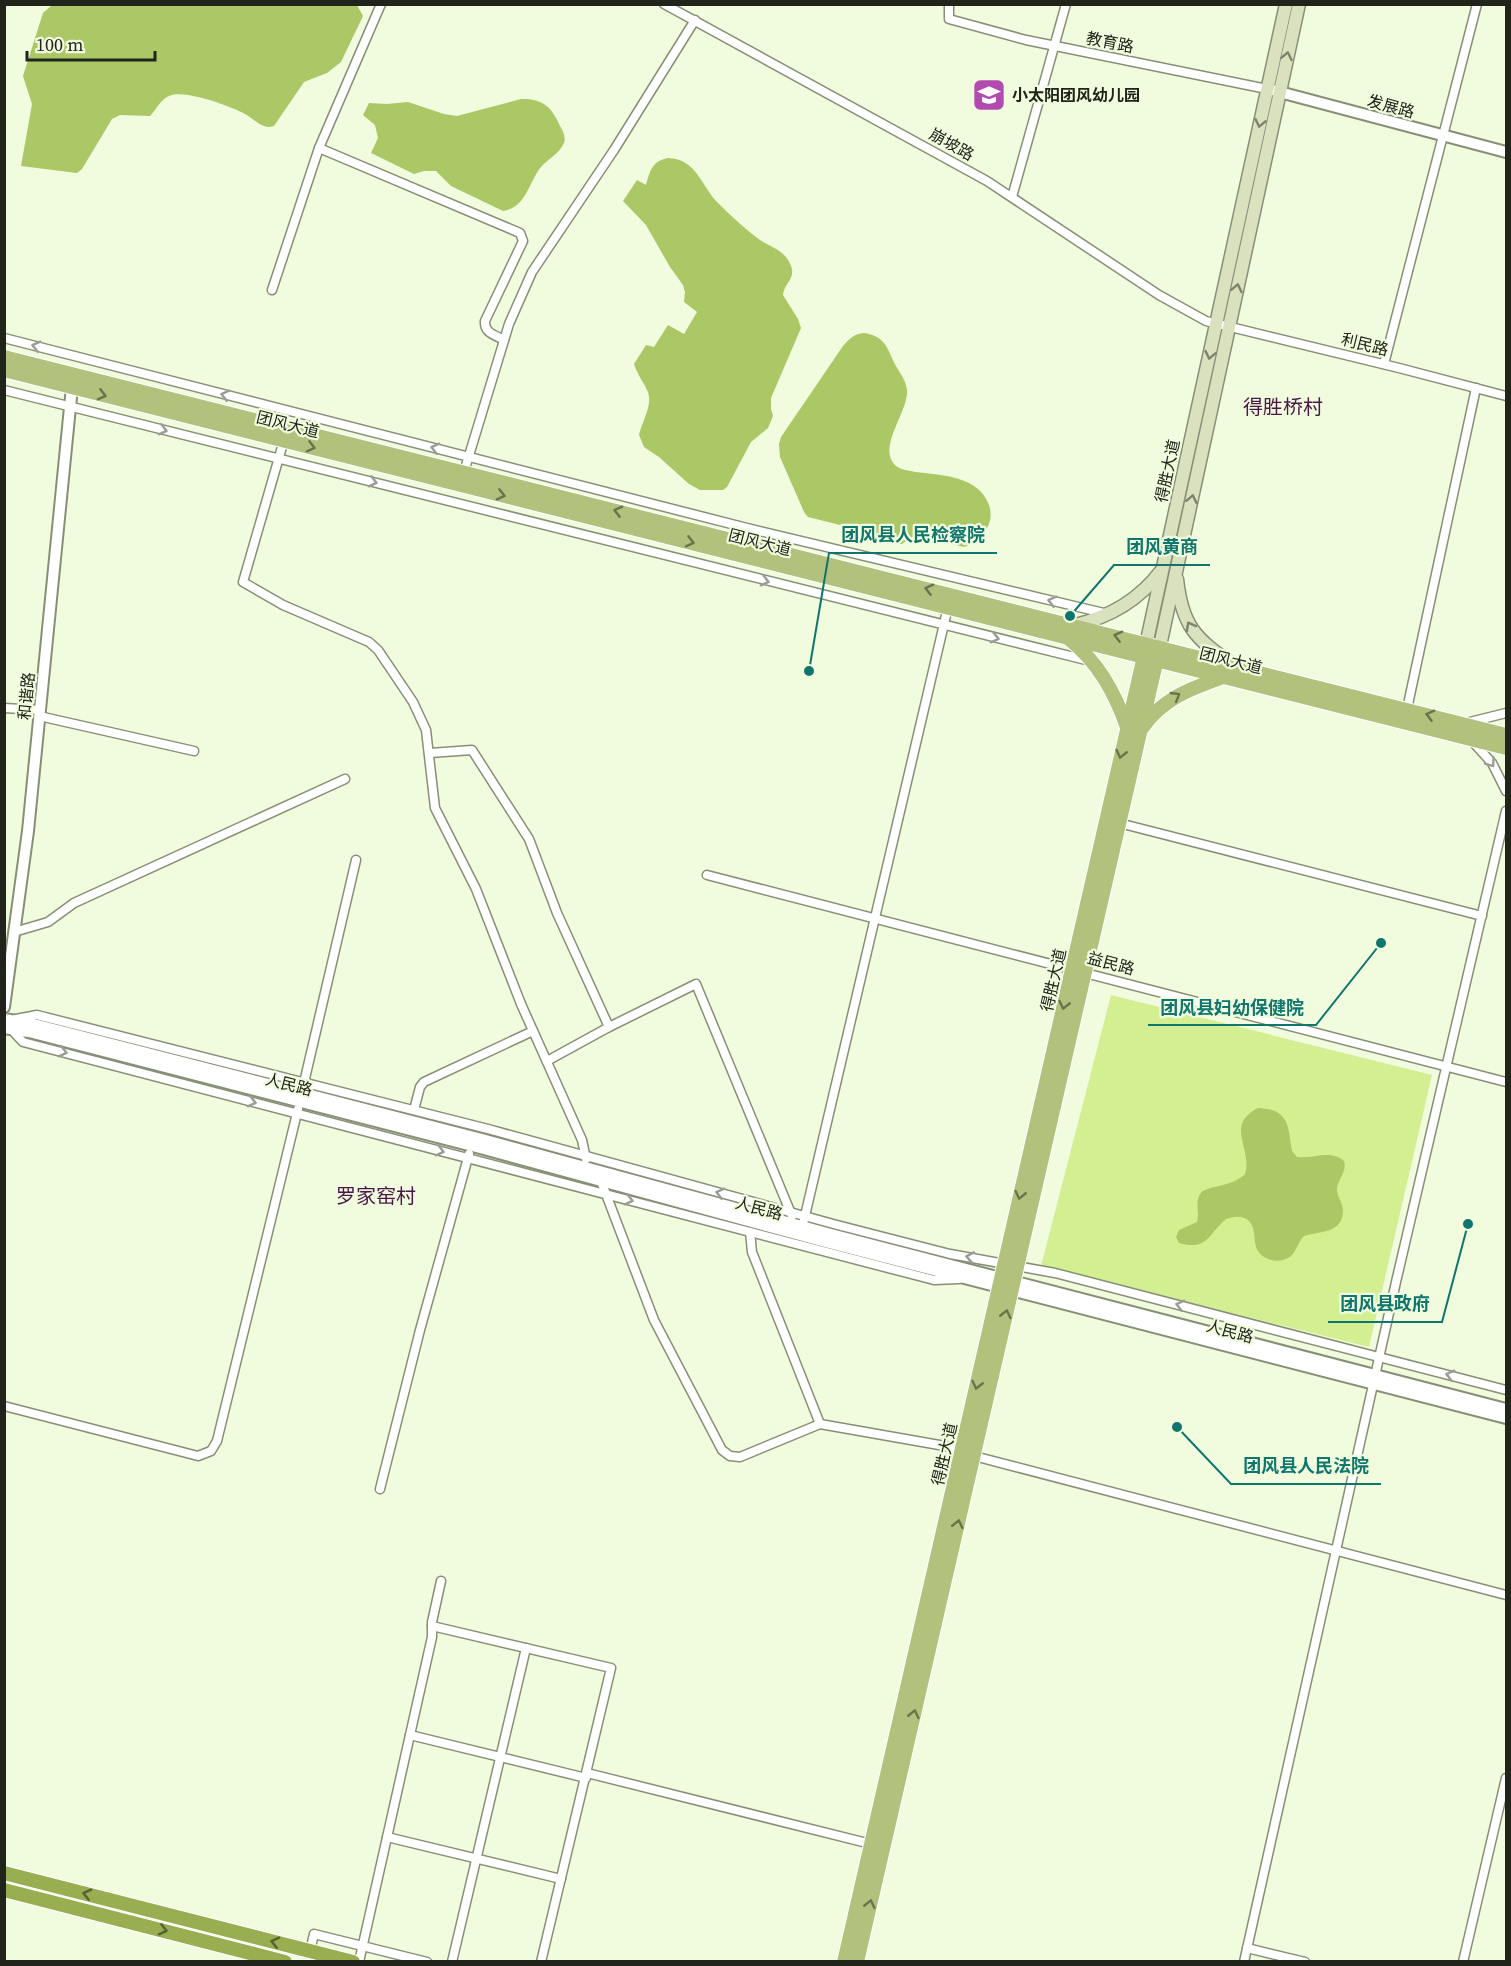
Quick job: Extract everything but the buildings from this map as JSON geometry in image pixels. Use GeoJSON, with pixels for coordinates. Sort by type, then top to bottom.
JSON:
{"type":"FeatureCollection","features":[{"type":"Feature","properties":{"kind":"highway"},"geometry":{"type":"LineString","coordinates":[[4,1873],[352,1962]]}},
{"type":"Feature","properties":{"kind":"highway"},"geometry":{"type":"LineString","coordinates":[[4,1890],[285,1962]]}},
{"type":"Feature","properties":{"kind":"main road","name":"得胜大道"},"geometry":{"type":"LineString","coordinates":[[857,1962],[968,1453],[1170,569],[1273,90],[1286,4]]}},
{"type":"Feature","properties":{"kind":"main road","name":"得胜大道"},"geometry":{"type":"LineString","coordinates":[[1273,90],[1299,4]]}},
{"type":"Feature","properties":{"kind":"main road","name":"团风大道"},"geometry":{"type":"LineString","coordinates":[[4,357],[464,472],[1071,631],[1229,670],[1407,709],[1506,735]]}},
{"type":"Feature","properties":{"kind":"main road","name":"团风大道"},"geometry":{"type":"LineString","coordinates":[[4,370],[948,607],[1071,631]]}},
{"type":"Feature","properties":{"kind":"main road"},"geometry":{"type":"LineString","coordinates":[[1170,569],[1189,625],[1229,670],[1169,700],[1133,731],[1111,687],[1071,631],[1109,614],[1139,595],[1170,569]]}},
{"type":"Feature","properties":{"kind":"main road","name":"团风大道"},"geometry":{"type":"LineString","coordinates":[[1229,670],[1506,748]]}},
{"type":"Feature","properties":{"kind":"main road","name":"得胜大道"},"geometry":{"type":"LineString","coordinates":[[1079,970],[1119,823],[1133,731]]}},
{"type":"Feature","properties":{"kind":"main road","name":"得胜大道"},"geometry":{"type":"LineString","coordinates":[[844,1962],[968,1453]]}},
{"type":"Feature","properties":{"kind":"street"},"geometry":{"type":"LineString","coordinates":[[272,290],[319,148],[381,4]]}},
{"type":"Feature","properties":{"kind":"street","name":"崩坡路"},"geometry":{"type":"LineString","coordinates":[[664,4],[1012,197],[1165,299],[1206,321],[1223,325]]}},
{"type":"Feature","properties":{"kind":"street","name":"教育路"},"geometry":{"type":"LineString","coordinates":[[949,4],[949,19],[1054,46],[1273,90]]}},
{"type":"Feature","properties":{"kind":"street"},"geometry":{"type":"LineString","coordinates":[[1012,197],[1066,4]]}},
{"type":"Feature","properties":{"kind":"street"},"geometry":{"type":"LineString","coordinates":[[1384,364],[1477,4]]}},
{"type":"Feature","properties":{"kind":"street"},"geometry":{"type":"LineString","coordinates":[[464,472],[509,324],[532,272],[614,150],[695,20]]}},
{"type":"Feature","properties":{"kind":"street","name":"发展路"},"geometry":{"type":"LineString","coordinates":[[1273,90],[1506,152]]}},
{"type":"Feature","properties":{"kind":"street"},"geometry":{"type":"LineString","coordinates":[[319,148],[520,233],[523,241],[485,321],[488,332],[504,340]]}},
{"type":"Feature","properties":{"kind":"street","name":"利民路"},"geometry":{"type":"LineString","coordinates":[[1223,325],[1506,396]]}},
{"type":"Feature","properties":{"kind":"street"},"geometry":{"type":"LineString","coordinates":[[4,338],[747,528],[1109,614]]}},
{"type":"Feature","properties":{"kind":"street","name":"和谐路"},"geometry":{"type":"LineString","coordinates":[[4,1007],[28,831],[72,387]]}},
{"type":"Feature","properties":{"kind":"street"},"geometry":{"type":"LineString","coordinates":[[1407,709],[1476,388]]}},
{"type":"Feature","properties":{"kind":"street"},"geometry":{"type":"LineString","coordinates":[[4,390],[1093,662]]}},
{"type":"Feature","properties":{"kind":"street"},"geometry":{"type":"LineString","coordinates":[[284,440],[243,582],[283,605],[369,642],[378,650],[413,702],[426,730],[435,808],[476,889],[533,1031],[582,1140],[587,1168]]}},
{"type":"Feature","properties":{"kind":"street"},"geometry":{"type":"LineString","coordinates":[[801,1222],[948,607]]}},
{"type":"Feature","properties":{"kind":"street"},"geometry":{"type":"LineString","coordinates":[[4,708],[39,713],[194,751]]}},
{"type":"Feature","properties":{"kind":"street"},"geometry":{"type":"LineString","coordinates":[[1465,724],[1480,718],[1506,713]]}},
{"type":"Feature","properties":{"kind":"street"},"geometry":{"type":"LineString","coordinates":[[1469,738],[1492,763],[1506,791]]}},
{"type":"Feature","properties":{"kind":"street"},"geometry":{"type":"LineString","coordinates":[[430,753],[472,750],[518,820],[533,848],[557,913],[609,1027]]}},
{"type":"Feature","properties":{"kind":"street"},"geometry":{"type":"LineString","coordinates":[[14,932],[48,922],[74,903],[345,779]]}},
{"type":"Feature","properties":{"kind":"street"},"geometry":{"type":"LineString","coordinates":[[1244,1962],[1379,1357],[1506,811]]}},
{"type":"Feature","properties":{"kind":"street"},"geometry":{"type":"LineString","coordinates":[[1119,823],[1482,916]]}},
{"type":"Feature","properties":{"kind":"street"},"geometry":{"type":"LineString","coordinates":[[4,1406],[198,1456],[211,1451],[217,1441],[301,1098],[356,860]]}},
{"type":"Feature","properties":{"kind":"street","name":"益民路"},"geometry":{"type":"LineString","coordinates":[[707,875],[1506,1082]]}},
{"type":"Feature","properties":{"kind":"street"},"geometry":{"type":"LineString","coordinates":[[547,1061],[696,984],[790,1212],[801,1222],[950,1254],[1055,1273],[1506,1390]]}},
{"type":"Feature","properties":{"kind":"street","name":"人民路"},"geometry":{"type":"LineString","coordinates":[[8,1024],[30,1023],[829,1243],[969,1279],[1007,1284]]}},
{"type":"Feature","properties":{"kind":"street"},"geometry":{"type":"LineString","coordinates":[[8,1024],[23,1042],[301,1098],[414,1110],[790,1212]]}},
{"type":"Feature","properties":{"kind":"street"},"geometry":{"type":"LineString","coordinates":[[414,1110],[420,1087],[424,1082],[533,1031]]}},
{"type":"Feature","properties":{"kind":"street"},"geometry":{"type":"LineString","coordinates":[[301,1098],[468,1158],[934,1280],[969,1279]]}},
{"type":"Feature","properties":{"kind":"street","name":"人民路"},"geometry":{"type":"LineString","coordinates":[[301,1098],[801,1222],[1007,1284],[1374,1379],[1506,1409]]}},
{"type":"Feature","properties":{"kind":"street"},"geometry":{"type":"LineString","coordinates":[[380,1489],[420,1330],[472,1146]]}},
{"type":"Feature","properties":{"kind":"street"},"geometry":{"type":"LineString","coordinates":[[601,1181],[654,1320],[722,1450],[730,1456],[740,1457],[820,1424],[968,1453],[1506,1595]]}},
{"type":"Feature","properties":{"kind":"street"},"geometry":{"type":"LineString","coordinates":[[750,1232],[752,1252],[820,1424]]}},
{"type":"Feature","properties":{"kind":"street","name":"人民路"},"geometry":{"type":"LineString","coordinates":[[1374,1379],[1506,1418]]}},
{"type":"Feature","properties":{"kind":"street"},"geometry":{"type":"LineString","coordinates":[[359,1962],[432,1637],[441,1581]]}},
{"type":"Feature","properties":{"kind":"street"},"geometry":{"type":"LineString","coordinates":[[432,1626],[611,1668],[541,1962]]}},
{"type":"Feature","properties":{"kind":"street"},"geometry":{"type":"LineString","coordinates":[[452,1962],[526,1648]]}},
{"type":"Feature","properties":{"kind":"street"},"geometry":{"type":"LineString","coordinates":[[410,1735],[871,1844]]}},
{"type":"Feature","properties":{"kind":"street"},"geometry":{"type":"LineString","coordinates":[[1463,1962],[1506,1778]]}},
{"type":"Feature","properties":{"kind":"street"},"geometry":{"type":"LineString","coordinates":[[387,1837],[561,1879]]}},
{"type":"Feature","properties":{"kind":"street"},"geometry":{"type":"LineString","coordinates":[[310,1951],[314,1934],[428,1962]]}},
{"type":"Feature","properties":{"kind":"street"},"geometry":{"type":"LineString","coordinates":[[1247,1948],[1305,1962]]}},
{"type":"Feature","properties":{"kind":"shaded area"},"geometry":{"type":"Polygon","coordinates":[[[52,5],[357,5],[363,16],[341,62],[327,73],[304,82],[274,126],[262,126],[245,114],[218,103],[176,94],[163,100],[150,116],[120,115],[112,119],[82,169],[77,173],[21,166],[32,104],[23,76],[43,13],[52,5]]]}},
{"type":"Feature","properties":{"kind":"shaded area"},"geometry":{"type":"Polygon","coordinates":[[[521,99],[535,100],[550,109],[557,119],[565,141],[560,150],[541,167],[522,200],[511,209],[503,211],[451,186],[436,171],[414,174],[371,153],[378,138],[375,125],[363,115],[369,103],[408,102],[457,116],[521,99]]]}},
{"type":"Feature","properties":{"kind":"shaded area"},"geometry":{"type":"Polygon","coordinates":[[[668,158],[686,163],[692,168],[718,203],[761,241],[784,255],[792,270],[783,295],[801,328],[771,398],[773,416],[768,428],[751,442],[727,487],[723,490],[700,490],[689,484],[659,457],[644,447],[639,435],[648,407],[649,395],[634,364],[646,345],[654,347],[668,325],[684,334],[697,312],[684,302],[683,285],[646,225],[623,201],[637,180],[646,185],[650,171],[655,164],[668,158]]]}},
{"type":"Feature","properties":{"kind":"shaded area"},"geometry":{"type":"Polygon","coordinates":[[[864,333],[875,336],[885,344],[907,390],[904,407],[890,448],[890,456],[894,464],[898,468],[915,472],[958,479],[977,488],[984,495],[991,515],[989,525],[971,544],[964,547],[915,535],[902,544],[886,544],[871,540],[844,526],[808,517],[804,512],[780,457],[781,437],[843,346],[852,337],[864,333]]]}},
{"type":"Feature","properties":{"kind":"shaded area"},"geometry":{"type":"Polygon","coordinates":[[[1111,995],[1432,1075],[1369,1347],[1041,1266],[1111,995]]]}},
{"type":"Feature","properties":{"kind":"shaded area"},"geometry":{"type":"Polygon","coordinates":[[[1258,1108],[1268,1109],[1282,1116],[1288,1127],[1292,1151],[1297,1157],[1328,1155],[1339,1157],[1344,1161],[1337,1188],[1343,1210],[1342,1218],[1335,1227],[1329,1230],[1304,1236],[1291,1256],[1276,1261],[1258,1252],[1254,1230],[1251,1224],[1242,1217],[1226,1219],[1202,1243],[1189,1245],[1179,1243],[1176,1237],[1179,1230],[1197,1222],[1198,1200],[1201,1193],[1204,1190],[1233,1182],[1245,1174],[1246,1156],[1241,1130],[1248,1115],[1258,1108]]]}},
{"type":"Feature","properties":{"kind":"place","name":"小太阳团风幼儿园"},"geometry":{"type":"Point","coordinates":[989,95]}},
{"type":"Feature","properties":{"kind":"place","name":"团风黄商"},"geometry":{"type":"Point","coordinates":[1070,616]}},
{"type":"Feature","properties":{"kind":"place","name":"团风县人民检察院"},"geometry":{"type":"Point","coordinates":[809,671]}},
{"type":"Feature","properties":{"kind":"place","name":"团风县妇幼保健院"},"geometry":{"type":"Point","coordinates":[1381,943]}},
{"type":"Feature","properties":{"kind":"place","name":"团风县政府"},"geometry":{"type":"Point","coordinates":[1468,1224]}},
{"type":"Feature","properties":{"kind":"place","name":"团风县人民法院"},"geometry":{"type":"Point","coordinates":[1177,1427]}},
{"type":"Feature","properties":{"kind":"district","name":"得胜桥村"},"geometry":{"type":"Point","coordinates":[1283,407]}},
{"type":"Feature","properties":{"kind":"district","name":"罗家窑村"},"geometry":{"type":"Point","coordinates":[376,1196]}}]}
